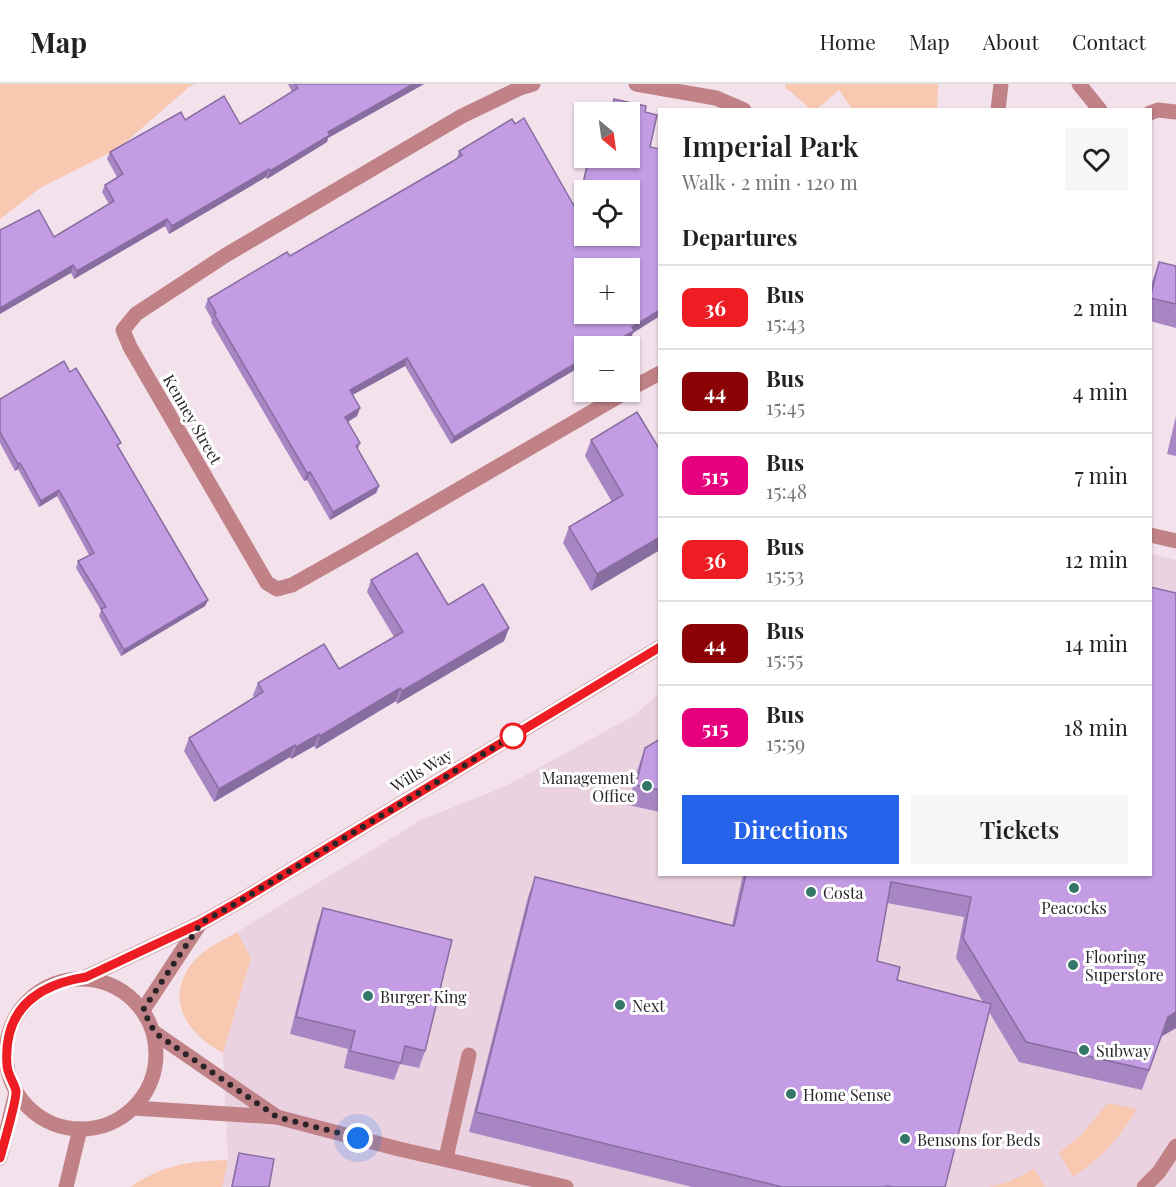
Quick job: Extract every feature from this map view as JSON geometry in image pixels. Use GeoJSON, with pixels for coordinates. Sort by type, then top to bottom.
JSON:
{"type":"FeatureCollection","features":[{"type":"Feature","properties":{"kind":"street","name":"Kenney Street"},"geometry":{"type":"LineString","coordinates":[[533,84],[462,116],[226,255],[136,314],[123,330],[130,347],[267,583],[277,589],[292,585],[356,549],[607,402]]}},
{"type":"Feature","properties":{"kind":"street"},"geometry":{"type":"LineString","coordinates":[[636,84],[716,99],[739,108]]}},
{"type":"Feature","properties":{"kind":"street"},"geometry":{"type":"LineString","coordinates":[[998,108],[1001,84]]}},
{"type":"Feature","properties":{"kind":"street"},"geometry":{"type":"LineString","coordinates":[[1079,84],[1098,108]]}},
{"type":"Feature","properties":{"kind":"street"},"geometry":{"type":"LineString","coordinates":[[1152,112],[1158,110],[1176,112]]}},
{"type":"Feature","properties":{"kind":"street","name":"Kenney Street"},"geometry":{"type":"LineString","coordinates":[[640,384],[658,374]]}},
{"type":"Feature","properties":{"kind":"street"},"geometry":{"type":"LineString","coordinates":[[1152,534],[1176,541]]}},
{"type":"Feature","properties":{"kind":"street","name":"Wills Way"},"geometry":{"type":"LineString","coordinates":[[86,977],[201,923],[240,901],[658,648]]}},
{"type":"Feature","properties":{"kind":"street","name":"Wills Way"},"geometry":{"type":"LineString","coordinates":[[143,1010],[201,923]]}},
{"type":"Feature","properties":{"kind":"street"},"geometry":{"type":"LineString","coordinates":[[86,977],[115,985],[143,1010],[155,1033],[158,1055],[154,1073],[143,1097],[134,1108],[112,1123],[80,1129],[54,1124],[32,1111],[16,1092],[7,1068],[7,1042],[16,1017],[23,1006],[43,989],[68,980],[86,977]]}},
{"type":"Feature","properties":{"kind":"street"},"geometry":{"type":"LineString","coordinates":[[155,1033],[277,1117]]}},
{"type":"Feature","properties":{"kind":"street"},"geometry":{"type":"LineString","coordinates":[[446,1158],[469,1055]]}},
{"type":"Feature","properties":{"kind":"street"},"geometry":{"type":"LineString","coordinates":[[0,1158],[16,1092]]}},
{"type":"Feature","properties":{"kind":"street"},"geometry":{"type":"LineString","coordinates":[[134,1108],[277,1117],[399,1149],[566,1187]]}},
{"type":"Feature","properties":{"kind":"street"},"geometry":{"type":"LineString","coordinates":[[66,1187],[80,1129]]}},
{"type":"Feature","properties":{"kind":"street"},"geometry":{"type":"LineString","coordinates":[[1144,1187],[1159,1172],[1176,1146]]}},
{"type":"Feature","properties":{"kind":"shaded area"},"geometry":{"type":"Polygon","coordinates":[[[0,84],[196,84],[189,87],[119,148],[40,188],[0,219],[0,84]]]}},
{"type":"Feature","properties":{"kind":"shaded area"},"geometry":{"type":"Polygon","coordinates":[[[786,84],[938,84],[937,108],[851,108],[839,90],[818,108],[809,108],[785,88],[786,84]]]}},
{"type":"Feature","properties":{"kind":"shaded area"},"geometry":{"type":"Polygon","coordinates":[[[1152,554],[1176,560],[1176,1187],[222,1187],[228,1160],[223,1053],[251,958],[237,932],[421,820],[504,787],[633,716],[658,695],[658,876],[1152,876],[1152,554]]]}},
{"type":"Feature","properties":{"kind":"shaded area"},"geometry":{"type":"Polygon","coordinates":[[[237,932],[251,958],[223,1053],[201,1038],[192,1028],[181,1007],[180,995],[182,982],[188,969],[198,957],[237,932]]]}},
{"type":"Feature","properties":{"kind":"shaded area"},"geometry":{"type":"Polygon","coordinates":[[[1108,1103],[1137,1109],[1109,1147],[1073,1177],[1059,1153],[1081,1135],[1108,1103]]]}},
{"type":"Feature","properties":{"kind":"shaded area"},"geometry":{"type":"Polygon","coordinates":[[[228,1160],[222,1187],[130,1187],[165,1169],[200,1162],[228,1160]]]}},
{"type":"Feature","properties":{"kind":"shaded area"},"geometry":{"type":"Polygon","coordinates":[[[1034,1169],[1045,1187],[989,1187],[1011,1181],[1034,1169]]]}},
{"type":"Feature","properties":{"kind":"building"},"geometry":{"type":"Polygon","coordinates":[[[295,84],[413,84],[328,132],[330,135],[270,171],[269,169],[172,226],[167,219],[77,271],[73,265],[0,308],[0,230],[39,210],[54,237],[114,201],[105,185],[123,174],[110,152],[181,112],[185,120],[224,96],[240,124],[298,88],[295,84]]]}},
{"type":"Feature","properties":{"kind":"building"},"geometry":{"type":"Polygon","coordinates":[[[640,105],[646,106],[645,112],[657,115],[650,147],[658,149],[658,311],[640,322],[640,258],[574,258],[574,324],[637,324],[632,327],[634,331],[625,336],[574,336],[574,364],[454,437],[407,358],[350,390],[360,408],[345,417],[360,443],[356,446],[379,486],[333,512],[310,472],[307,473],[214,314],[216,313],[208,299],[287,252],[290,256],[453,161],[462,155],[459,151],[512,119],[515,124],[524,118],[574,206],[574,246],[640,246],[640,180],[584,180],[587,168],[640,168],[640,105]]]}},
{"type":"Feature","properties":{"kind":"building"},"geometry":{"type":"Polygon","coordinates":[[[1159,262],[1176,266],[1176,304],[1152,298],[1159,262]]]}},
{"type":"Feature","properties":{"kind":"building"},"geometry":{"type":"Polygon","coordinates":[[[64,361],[70,372],[76,368],[104,414],[121,443],[117,445],[208,600],[124,650],[101,609],[106,607],[78,561],[94,553],[59,490],[41,501],[0,432],[0,399],[64,361]]]}},
{"type":"Feature","properties":{"kind":"building"},"geometry":{"type":"Polygon","coordinates":[[[637,412],[658,447],[658,538],[597,574],[569,527],[623,495],[591,440],[637,412]]]}},
{"type":"Feature","properties":{"kind":"building"},"geometry":{"type":"Polygon","coordinates":[[[417,553],[448,605],[483,584],[509,628],[402,691],[400,688],[320,736],[319,734],[296,747],[295,745],[219,789],[189,738],[263,692],[258,683],[324,644],[339,669],[403,632],[371,580],[417,553]]]}},
{"type":"Feature","properties":{"kind":"building"},"geometry":{"type":"Polygon","coordinates":[[[1152,587],[1176,593],[1176,1012],[1168,1017],[1149,1070],[1026,1042],[963,938],[971,897],[891,882],[877,961],[900,967],[897,980],[991,1004],[945,1187],[782,1187],[476,1112],[535,877],[734,926],[746,876],[1152,876],[1152,587]]]}},
{"type":"Feature","properties":{"kind":"building"},"geometry":{"type":"Polygon","coordinates":[[[658,740],[658,790],[636,785],[645,748],[658,740]]]}},
{"type":"Feature","properties":{"kind":"building","name":"Burger King"},"geometry":{"type":"Polygon","coordinates":[[[323,908],[452,940],[425,1051],[405,1046],[401,1063],[350,1051],[355,1031],[296,1017],[323,908]]]}},
{"type":"Feature","properties":{"kind":"building"},"geometry":{"type":"Polygon","coordinates":[[[239,1153],[274,1159],[269,1187],[232,1187],[239,1153]]]}},
{"type":"Feature","properties":{"kind":"bus line","name":"36"},"geometry":{"type":"LineString","coordinates":[[0,1158],[16,1092],[7,1068],[7,1042],[16,1017],[23,1006],[43,989],[68,980],[86,977],[201,923],[658,648]]}},
{"type":"Feature","properties":{"kind":"place","name":"Management Office"},"geometry":{"type":"Point","coordinates":[647,786]}},
{"type":"Feature","properties":{"kind":"place","name":"Peacocks"},"geometry":{"type":"Point","coordinates":[1074,888]}},
{"type":"Feature","properties":{"kind":"place","name":"Costa"},"geometry":{"type":"Point","coordinates":[811,892]}},
{"type":"Feature","properties":{"kind":"place","name":"Flooring Superstore"},"geometry":{"type":"Point","coordinates":[1073,965]}},
{"type":"Feature","properties":{"kind":"place","name":"Burger King"},"geometry":{"type":"Point","coordinates":[368,996]}},
{"type":"Feature","properties":{"kind":"place","name":"Next"},"geometry":{"type":"Point","coordinates":[620,1005]}},
{"type":"Feature","properties":{"kind":"place","name":"Subway"},"geometry":{"type":"Point","coordinates":[1084,1050]}},
{"type":"Feature","properties":{"kind":"place","name":"Home Sense"},"geometry":{"type":"Point","coordinates":[791,1094]}},
{"type":"Feature","properties":{"kind":"place","name":"Bensons for Beds"},"geometry":{"type":"Point","coordinates":[905,1139]}},
{"type":"Feature","properties":{"kind":"route"},"geometry":{"type":"LineString","coordinates":[[358,1138],[277,1117],[155,1033],[143,1010],[201,923],[513,736]]}}]}
